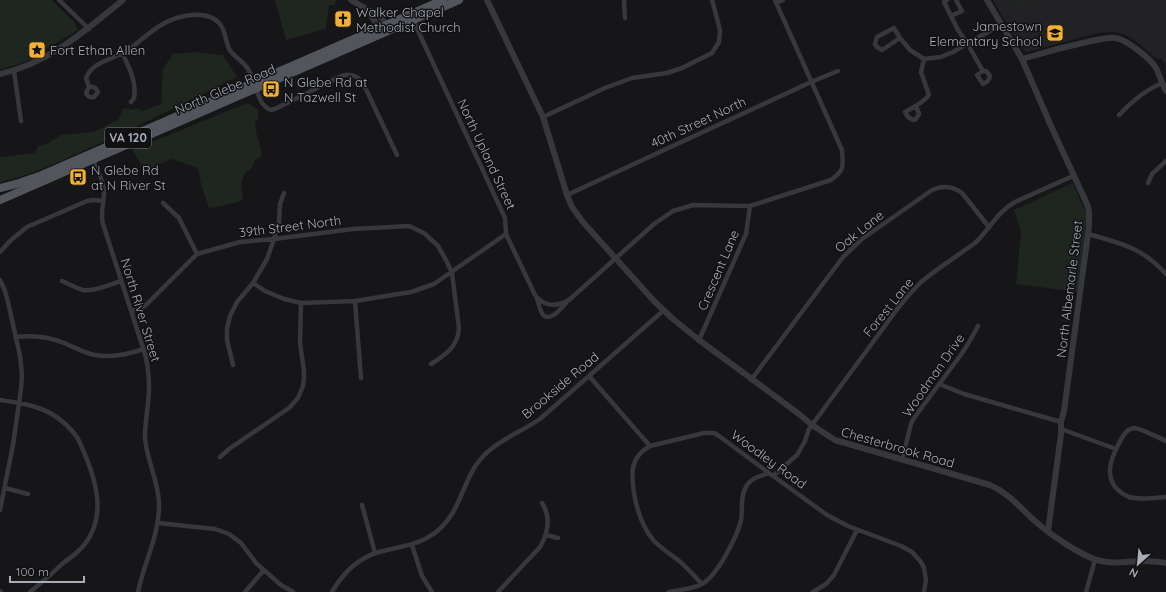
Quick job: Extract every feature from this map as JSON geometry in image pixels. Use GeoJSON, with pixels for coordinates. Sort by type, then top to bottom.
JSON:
{"type":"FeatureCollection","features":[{"type":"Feature","properties":{"kind":"main road","name":"North Glebe Road"},"geometry":{"type":"LineString","coordinates":[[384,29],[413,20],[459,0]]}},
{"type":"Feature","properties":{"kind":"main road","name":"North Glebe Road"},"geometry":{"type":"LineString","coordinates":[[0,200],[91,157],[384,29],[437,1]]}},
{"type":"Feature","properties":{"kind":"main road","name":"North Glebe Road"},"geometry":{"type":"LineString","coordinates":[[0,188],[33,179],[91,157]]}},
{"type":"Feature","properties":{"kind":"street"},"geometry":{"type":"LineString","coordinates":[[59,0],[89,29]]}},
{"type":"Feature","properties":{"kind":"street"},"geometry":{"type":"LineString","coordinates":[[0,74],[14,71],[38,62],[89,29],[123,0]]}},
{"type":"Feature","properties":{"kind":"street"},"geometry":{"type":"LineString","coordinates":[[351,0],[360,2],[368,10],[379,15],[384,29]]}},
{"type":"Feature","properties":{"kind":"street","name":"Chesterbrook Road"},"geometry":{"type":"LineString","coordinates":[[488,0],[543,117],[572,207],[582,221],[630,275],[664,310],[699,340],[823,433],[841,443],[998,488],[1008,495],[1036,522],[1048,531],[1078,551],[1095,560],[1107,563],[1145,561],[1166,563]]}},
{"type":"Feature","properties":{"kind":"street"},"geometry":{"type":"LineString","coordinates":[[624,0],[625,18]]}},
{"type":"Feature","properties":{"kind":"street"},"geometry":{"type":"LineString","coordinates":[[543,117],[605,88],[632,78],[666,73],[682,68],[712,53],[719,42],[720,30],[712,0]]}},
{"type":"Feature","properties":{"kind":"street"},"geometry":{"type":"LineString","coordinates":[[783,0],[776,1],[811,82]]}},
{"type":"Feature","properties":{"kind":"street"},"geometry":{"type":"LineString","coordinates":[[947,0],[944,2],[958,30],[983,71]]}},
{"type":"Feature","properties":{"kind":"street"},"geometry":{"type":"LineString","coordinates":[[951,16],[962,11],[956,0]]}},
{"type":"Feature","properties":{"kind":"street","name":"North Albemarle Street"},"geometry":{"type":"LineString","coordinates":[[987,0],[1022,58],[1073,176],[1087,204],[1089,212],[1088,234],[1048,531]]}},
{"type":"Feature","properties":{"kind":"street"},"geometry":{"type":"LineString","coordinates":[[89,87],[86,78],[90,70],[103,62],[122,54],[166,21],[181,16],[194,14],[204,15],[214,19],[221,26],[229,48],[232,53],[246,66],[260,100],[265,107],[269,109],[273,109],[305,95],[338,77],[347,74],[354,75],[363,82],[397,155]]}},
{"type":"Feature","properties":{"kind":"street","name":"North Upland Street"},"geometry":{"type":"LineString","coordinates":[[413,20],[505,218],[506,234],[537,298],[541,311],[548,316],[555,315],[569,300],[654,224],[673,211],[694,205],[750,206],[831,180],[839,174],[843,167],[842,150],[811,82]]}},
{"type":"Feature","properties":{"kind":"street"},"geometry":{"type":"LineString","coordinates":[[900,38],[882,50],[875,44],[877,37],[894,28],[910,50],[924,59],[941,57],[953,52],[1002,24]]}},
{"type":"Feature","properties":{"kind":"street"},"geometry":{"type":"LineString","coordinates":[[1022,58],[1079,44],[1115,38],[1126,42],[1151,62],[1156,68],[1166,91]]}},
{"type":"Feature","properties":{"kind":"street"},"geometry":{"type":"LineString","coordinates":[[122,54],[134,85],[134,98],[131,102]]}},
{"type":"Feature","properties":{"kind":"street"},"geometry":{"type":"LineString","coordinates":[[916,106],[925,101],[929,95],[921,72],[924,59]]}},
{"type":"Feature","properties":{"kind":"street"},"geometry":{"type":"LineString","coordinates":[[14,71],[21,121]]}},
{"type":"Feature","properties":{"kind":"street","name":"40th Street North"},"geometry":{"type":"LineString","coordinates":[[567,195],[811,82],[838,71]]}},
{"type":"Feature","properties":{"kind":"street"},"geometry":{"type":"LineString","coordinates":[[1118,116],[1131,103],[1147,91],[1162,83]]}},
{"type":"Feature","properties":{"kind":"street","name":"North River Street"},"geometry":{"type":"LineString","coordinates":[[91,157],[104,186],[101,213],[102,220],[144,349],[147,365],[149,385],[145,438],[158,491],[159,510],[154,541],[138,592]]}},
{"type":"Feature","properties":{"kind":"street"},"geometry":{"type":"LineString","coordinates":[[1148,183],[1152,174],[1166,161]]}},
{"type":"Feature","properties":{"kind":"street","name":"Forest Lane"},"geometry":{"type":"LineString","coordinates":[[702,584],[711,576],[736,536],[741,518],[746,486],[753,480],[771,474],[797,455],[809,429],[908,296],[920,283],[975,243],[1000,212],[1006,207],[1073,176]]}},
{"type":"Feature","properties":{"kind":"street","name":"Oak Lane"},"geometry":{"type":"LineString","coordinates":[[751,380],[842,257],[862,239],[932,190],[943,186],[958,190],[989,227]]}},
{"type":"Feature","properties":{"kind":"street"},"geometry":{"type":"LineString","coordinates":[[233,365],[227,340],[227,329],[230,316],[237,302],[253,283],[267,259],[279,222],[280,204],[284,193]]}},
{"type":"Feature","properties":{"kind":"street"},"geometry":{"type":"LineString","coordinates":[[0,252],[11,240],[27,227],[87,201],[103,201]]}},
{"type":"Feature","properties":{"kind":"street"},"geometry":{"type":"LineString","coordinates":[[163,203],[179,218],[197,254]]}},
{"type":"Feature","properties":{"kind":"street","name":"Crescent Lane"},"geometry":{"type":"LineString","coordinates":[[699,340],[746,234],[750,206]]}},
{"type":"Feature","properties":{"kind":"street","name":"39th Street North"},"geometry":{"type":"LineString","coordinates":[[131,311],[141,309],[148,304],[197,254],[240,242],[353,229],[410,226],[424,233],[438,246],[452,273],[459,328],[458,337],[456,343],[448,352],[431,364]]}},
{"type":"Feature","properties":{"kind":"street"},"geometry":{"type":"LineString","coordinates":[[253,283],[265,291],[284,299],[301,303],[355,301],[411,292],[434,284],[452,273],[506,234]]}},
{"type":"Feature","properties":{"kind":"street"},"geometry":{"type":"LineString","coordinates":[[1088,234],[1120,242],[1140,251],[1158,265],[1166,274]]}},
{"type":"Feature","properties":{"kind":"street"},"geometry":{"type":"LineString","coordinates":[[0,280],[6,296],[22,368],[22,381],[13,445],[0,510]]}},
{"type":"Feature","properties":{"kind":"street"},"geometry":{"type":"LineString","coordinates":[[62,281],[78,288],[94,290],[121,280]]}},
{"type":"Feature","properties":{"kind":"street"},"geometry":{"type":"LineString","coordinates":[[537,298],[546,304],[555,306],[563,304],[569,300]]}},
{"type":"Feature","properties":{"kind":"street"},"geometry":{"type":"LineString","coordinates":[[355,301],[361,378]]}},
{"type":"Feature","properties":{"kind":"street"},"geometry":{"type":"LineString","coordinates":[[220,457],[229,449],[289,408],[301,393],[304,378],[300,343],[301,303]]}},
{"type":"Feature","properties":{"kind":"street","name":"Brookside Road"},"geometry":{"type":"LineString","coordinates":[[332,592],[343,575],[366,557],[375,553],[412,545],[429,537],[437,531],[448,520],[456,508],[472,472],[490,449],[540,419],[664,310]]}},
{"type":"Feature","properties":{"kind":"street","name":"Woodman Drive"},"geometry":{"type":"LineString","coordinates":[[902,460],[911,424],[914,418],[968,344],[978,326]]}},
{"type":"Feature","properties":{"kind":"street"},"geometry":{"type":"LineString","coordinates":[[16,338],[34,336],[48,337],[84,352],[102,356],[118,356],[144,349]]}},
{"type":"Feature","properties":{"kind":"street"},"geometry":{"type":"LineString","coordinates":[[589,376],[650,446],[641,452],[632,470],[636,506],[645,527],[654,540],[687,568],[702,584],[679,591],[669,592]]}},
{"type":"Feature","properties":{"kind":"street"},"geometry":{"type":"LineString","coordinates":[[939,384],[964,394],[1061,426],[1116,449]]}},
{"type":"Feature","properties":{"kind":"street"},"geometry":{"type":"LineString","coordinates":[[0,400],[41,409],[55,416],[71,430],[77,438],[91,469],[97,492],[97,512],[94,527],[88,540],[81,548],[30,592]]}},
{"type":"Feature","properties":{"kind":"street"},"geometry":{"type":"LineString","coordinates":[[1166,441],[1137,428],[1133,428],[1126,432],[1116,449],[1109,470],[1112,481],[1118,491],[1123,494],[1134,498],[1166,498]]}},
{"type":"Feature","properties":{"kind":"street","name":"Woodley Road"},"geometry":{"type":"LineString","coordinates":[[650,446],[704,433],[714,433],[720,436],[827,515],[857,530],[901,546],[912,552],[921,562],[925,574],[926,580],[924,592]]}},
{"type":"Feature","properties":{"kind":"street"},"geometry":{"type":"LineString","coordinates":[[5,488],[28,494]]}},
{"type":"Feature","properties":{"kind":"street"},"geometry":{"type":"LineString","coordinates":[[498,592],[540,547],[546,535],[548,518],[542,503]]}},
{"type":"Feature","properties":{"kind":"street"},"geometry":{"type":"LineString","coordinates":[[362,505],[375,553]]}},
{"type":"Feature","properties":{"kind":"street"},"geometry":{"type":"LineString","coordinates":[[158,523],[216,529],[229,534],[241,542],[256,563],[280,585],[294,592]]}},
{"type":"Feature","properties":{"kind":"street"},"geometry":{"type":"LineString","coordinates":[[813,592],[826,584],[834,575],[857,530]]}},
{"type":"Feature","properties":{"kind":"street"},"geometry":{"type":"LineString","coordinates":[[546,535],[558,538]]}},
{"type":"Feature","properties":{"kind":"street"},"geometry":{"type":"LineString","coordinates":[[412,545],[422,576],[432,592]]}},
{"type":"Feature","properties":{"kind":"street"},"geometry":{"type":"LineString","coordinates":[[1086,592],[1095,560]]}},
{"type":"Feature","properties":{"kind":"street"},"geometry":{"type":"LineString","coordinates":[[245,592],[264,570]]}},
{"type":"Feature","properties":{"kind":"shaded area"},"geometry":{"type":"Polygon","coordinates":[[[0,0],[52,0],[74,22],[78,30],[22,63],[0,69],[0,0]]]}},
{"type":"Feature","properties":{"kind":"shaded area"},"geometry":{"type":"Polygon","coordinates":[[[275,0],[337,0],[334,5],[329,5],[326,29],[286,40],[275,0]]]}},
{"type":"Feature","properties":{"kind":"shaded area","name":"Jamestown Elementary School"},"geometry":{"type":"Polygon","coordinates":[[[993,0],[1166,0],[1166,67],[1162,58],[1157,59],[1133,39],[1123,34],[1113,32],[1098,33],[1026,52],[1021,48],[993,0]]]}},
{"type":"Feature","properties":{"kind":"shaded area"},"geometry":{"type":"Polygon","coordinates":[[[1011,0],[1031,0],[1025,6],[1020,6],[1012,5],[1011,0]]]}},
{"type":"Feature","properties":{"kind":"shaded area"},"geometry":{"type":"Polygon","coordinates":[[[194,52],[223,55],[237,77],[63,160],[32,173],[0,182],[0,157],[35,153],[38,146],[48,143],[61,135],[94,132],[119,119],[123,108],[132,110],[136,108],[142,111],[161,104],[163,69],[173,54],[194,52]]]}},
{"type":"Feature","properties":{"kind":"shaded area"},"geometry":{"type":"Polygon","coordinates":[[[247,103],[258,109],[258,119],[255,122],[255,126],[262,156],[255,160],[251,169],[244,174],[241,185],[243,200],[209,208],[201,185],[198,168],[172,159],[145,170],[132,150],[247,103]]]}},
{"type":"Feature","properties":{"kind":"shaded area"},"geometry":{"type":"Polygon","coordinates":[[[1073,183],[1087,216],[1077,292],[1016,284],[1021,232],[1014,210],[1073,183]]]}},
{"type":"Feature","properties":{"kind":"place","name":"Walker Chapel Methodist Church"},"geometry":{"type":"Point","coordinates":[343,19]}},
{"type":"Feature","properties":{"kind":"place","name":"Jamestown Elementary School"},"geometry":{"type":"Point","coordinates":[1055,33]}},
{"type":"Feature","properties":{"kind":"place","name":"Fort Ethan Allen"},"geometry":{"type":"Point","coordinates":[37,50]}},
{"type":"Feature","properties":{"kind":"place","name":"N Glebe Rd at N Tazwell St"},"geometry":{"type":"Point","coordinates":[271,89]}},
{"type":"Feature","properties":{"kind":"place","name":"N Glebe Rd at N River St"},"geometry":{"type":"Point","coordinates":[78,177]}}]}
